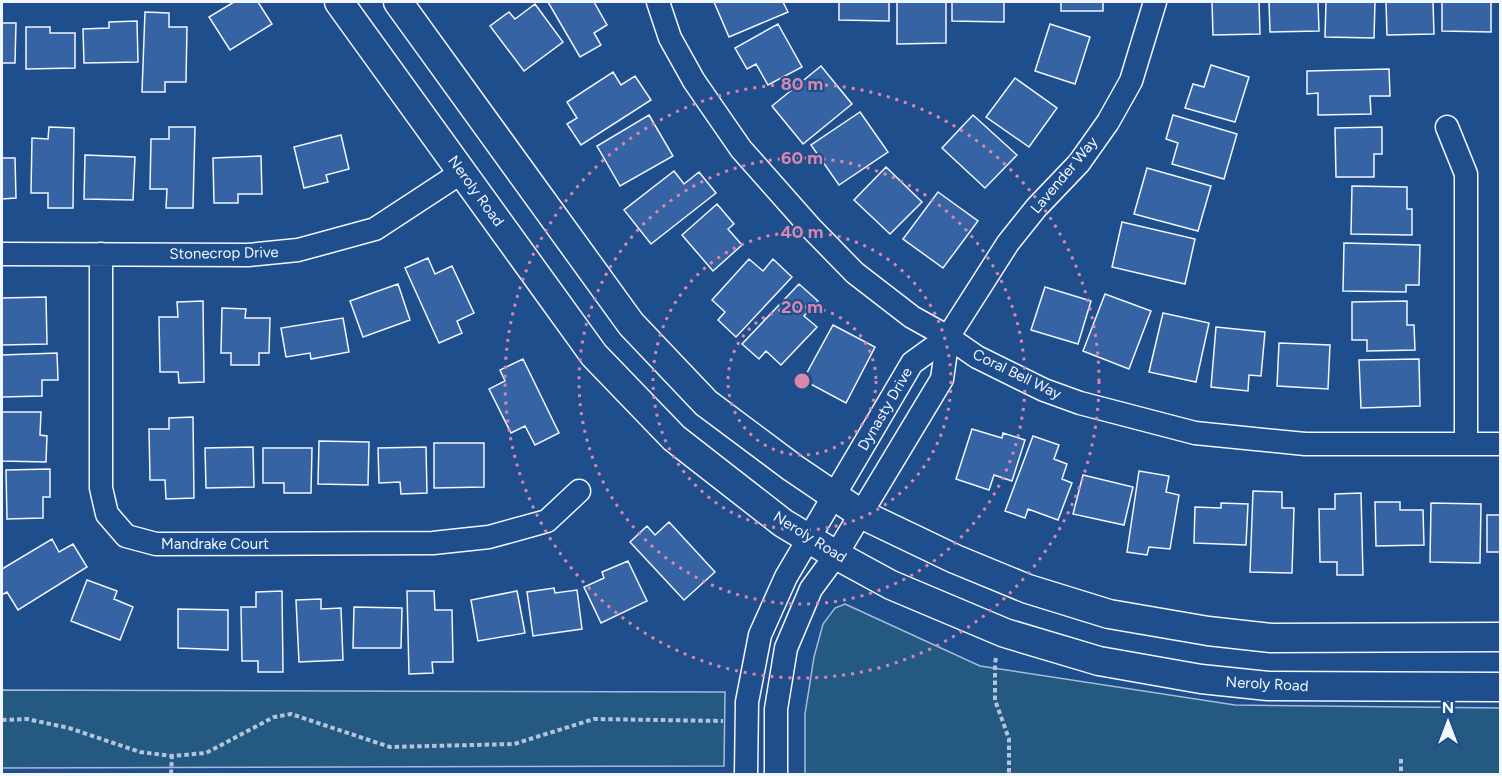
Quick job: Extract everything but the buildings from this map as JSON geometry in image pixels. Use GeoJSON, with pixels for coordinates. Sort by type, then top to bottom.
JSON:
{"type":"FeatureCollection","features":[{"type":"Feature","properties":{"kind":"street","name":"Neroly Road"},"geometry":{"type":"LineString","coordinates":[[339,2],[594,355],[674,438],[783,523],[808,539],[891,585],[1005,633],[1098,661],[1201,679],[1268,686],[1500,687]]}},
{"type":"Feature","properties":{"kind":"street"},"geometry":{"type":"LineString","coordinates":[[398,2],[631,324],[706,403],[793,468],[861,513],[955,559],[1028,589],[1109,614],[1208,632],[1271,638],[1500,637]]}},
{"type":"Feature","properties":{"kind":"street","name":"Coral Bell Way"},"geometry":{"type":"LineString","coordinates":[[658,2],[670,38],[694,81],[749,158],[810,228],[855,273],[912,317],[948,337],[977,357],[1044,390],[1080,403],[1194,434],[1305,444],[1500,444]]}},
{"type":"Feature","properties":{"kind":"street","name":"Lavender Way"},"geometry":{"type":"LineString","coordinates":[[948,337],[1008,243],[1036,208],[1079,163],[1108,122],[1131,81],[1155,2]]}},
{"type":"Feature","properties":{"kind":"street"},"geometry":{"type":"LineString","coordinates":[[1447,128],[1466,174],[1466,444]]}},
{"type":"Feature","properties":{"kind":"street","name":"Stonecrop Drive"},"geometry":{"type":"LineString","coordinates":[[2,254],[248,255],[298,250],[375,229],[462,172]]}},
{"type":"Feature","properties":{"kind":"street","name":"Mandrake Court"},"geometry":{"type":"LineString","coordinates":[[101,254],[101,488],[107,513],[126,536],[156,544],[433,543],[489,537],[547,521],[579,491]]}},
{"type":"Feature","properties":{"kind":"street"},"geometry":{"type":"LineString","coordinates":[[776,774],[776,709],[786,648],[811,589],[836,555],[942,379],[948,337]]}},
{"type":"Feature","properties":{"kind":"street","name":"Dynasty Drive"},"geometry":{"type":"LineString","coordinates":[[746,774],[747,702],[760,635],[786,577],[912,363],[948,337]]}},
{"type":"Feature","properties":{"kind":"path"},"geometry":{"type":"LineString","coordinates":[[1005,633],[995,663],[995,700],[1009,739],[1009,774]]}},
{"type":"Feature","properties":{"kind":"path"},"geometry":{"type":"LineString","coordinates":[[2,720],[27,719],[69,728],[140,752],[172,756],[206,753],[274,717],[291,714],[390,747],[514,744],[594,718],[723,721]]}},
{"type":"Feature","properties":{"kind":"path"},"geometry":{"type":"LineString","coordinates":[[171,774],[172,756]]}},
{"type":"Feature","properties":{"kind":"path"},"geometry":{"type":"LineString","coordinates":[[1401,759],[1401,774]]}},
{"type":"Feature","properties":{"kind":"shaded area"},"geometry":{"type":"Polygon","coordinates":[[[845,604],[980,666],[1235,705],[1500,708],[1500,774],[805,774],[805,714],[814,657],[823,624],[835,608],[845,604]]]}},
{"type":"Feature","properties":{"kind":"shaded area"},"geometry":{"type":"Polygon","coordinates":[[[2,690],[725,692],[724,766],[2,768],[2,690]]]}}]}
